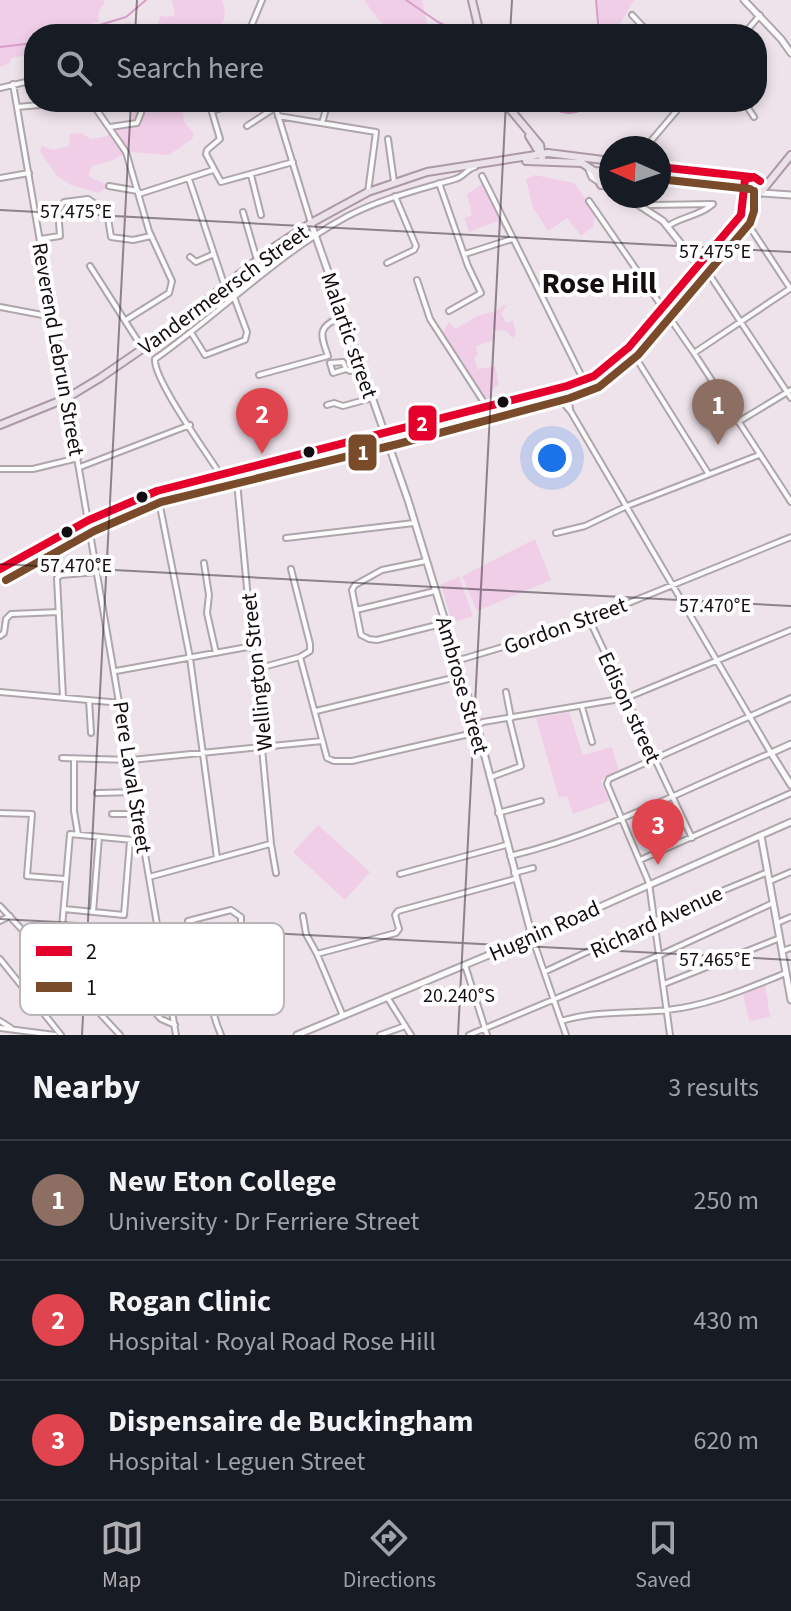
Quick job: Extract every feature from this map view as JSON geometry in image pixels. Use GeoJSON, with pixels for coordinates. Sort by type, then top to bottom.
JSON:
{"type":"FeatureCollection","features":[{"type":"Feature","properties":{"kind":"main road"},"geometry":{"type":"LineString","coordinates":[[472,3],[477,24]]}},
{"type":"Feature","properties":{"kind":"main road"},"geometry":{"type":"LineString","coordinates":[[512,112],[534,140],[540,157]]}},
{"type":"Feature","properties":{"kind":"main road"},"geometry":{"type":"LineString","coordinates":[[534,140],[558,155]]}},
{"type":"Feature","properties":{"kind":"main road"},"geometry":{"type":"LineString","coordinates":[[525,159],[534,140]]}},
{"type":"Feature","properties":{"kind":"main road","name":"Vandermeersch Street"},"geometry":{"type":"LineString","coordinates":[[499,160],[558,155],[599,160]]}},
{"type":"Feature","properties":{"kind":"main road"},"geometry":{"type":"LineString","coordinates":[[0,569],[89,520],[157,491],[584,381],[603,370],[629,347],[791,155]]}},
{"type":"Feature","properties":{"kind":"main road","name":"Vandermeersch Street"},"geometry":{"type":"LineString","coordinates":[[0,425],[67,398],[143,349],[224,284],[311,223],[368,192],[423,173],[499,160],[540,157],[582,163],[599,170]]}},
{"type":"Feature","properties":{"kind":"main road"},"geometry":{"type":"LineString","coordinates":[[599,161],[591,169],[599,182]]}},
{"type":"Feature","properties":{"kind":"main road"},"geometry":{"type":"LineString","coordinates":[[671,169],[751,177],[760,181],[777,173]]}},
{"type":"Feature","properties":{"kind":"main road"},"geometry":{"type":"LineString","coordinates":[[671,177],[691,179],[702,173]]}},
{"type":"Feature","properties":{"kind":"main road"},"geometry":{"type":"LineString","coordinates":[[722,175],[741,186],[744,194],[742,215]]}},
{"type":"Feature","properties":{"kind":"main road"},"geometry":{"type":"LineString","coordinates":[[741,186],[745,179],[751,177]]}},
{"type":"Feature","properties":{"kind":"main road"},"geometry":{"type":"LineString","coordinates":[[760,181],[760,193]]}},
{"type":"Feature","properties":{"kind":"main road"},"geometry":{"type":"LineString","coordinates":[[744,194],[750,198],[760,193]]}},
{"type":"Feature","properties":{"kind":"street"},"geometry":{"type":"LineString","coordinates":[[744,0],[791,53]]}},
{"type":"Feature","properties":{"kind":"street"},"geometry":{"type":"LineString","coordinates":[[252,24],[260,2]]}},
{"type":"Feature","properties":{"kind":"street"},"geometry":{"type":"LineString","coordinates":[[632,15],[641,24]]}},
{"type":"Feature","properties":{"kind":"street"},"geometry":{"type":"LineString","coordinates":[[752,24],[760,15]]}},
{"type":"Feature","properties":{"kind":"street"},"geometry":{"type":"LineString","coordinates":[[0,88],[24,82]]}},
{"type":"Feature","properties":{"kind":"street","name":"Reverend Lebrun Street"},"geometry":{"type":"LineString","coordinates":[[13,84],[89,520]]}},
{"type":"Feature","properties":{"kind":"street"},"geometry":{"type":"LineString","coordinates":[[17,107],[24,106]]}},
{"type":"Feature","properties":{"kind":"street"},"geometry":{"type":"LineString","coordinates":[[99,112],[126,152],[151,236],[172,281],[169,293],[126,320]]}},
{"type":"Feature","properties":{"kind":"street"},"geometry":{"type":"LineString","coordinates":[[110,127],[137,123],[141,112]]}},
{"type":"Feature","properties":{"kind":"street"},"geometry":{"type":"LineString","coordinates":[[212,112],[220,139],[206,152],[219,180],[224,183],[293,162]]}},
{"type":"Feature","properties":{"kind":"street"},"geometry":{"type":"LineString","coordinates":[[247,126],[266,112]]}},
{"type":"Feature","properties":{"kind":"street"},"geometry":{"type":"LineString","coordinates":[[277,112],[311,223]]}},
{"type":"Feature","properties":{"kind":"street"},"geometry":{"type":"LineString","coordinates":[[322,123],[325,112]]}},
{"type":"Feature","properties":{"kind":"street"},"geometry":{"type":"LineString","coordinates":[[655,136],[676,112]]}},
{"type":"Feature","properties":{"kind":"street"},"geometry":{"type":"LineString","coordinates":[[751,112],[754,117]]}},
{"type":"Feature","properties":{"kind":"street"},"geometry":{"type":"LineString","coordinates":[[278,116],[376,132],[368,192]]}},
{"type":"Feature","properties":{"kind":"street"},"geometry":{"type":"LineString","coordinates":[[388,139],[394,182]]}},
{"type":"Feature","properties":{"kind":"street"},"geometry":{"type":"LineString","coordinates":[[220,474],[169,394],[154,363],[155,359],[192,334],[234,297],[316,236],[348,216],[395,196],[462,177],[467,170],[480,163]]}},
{"type":"Feature","properties":{"kind":"street"},"geometry":{"type":"LineString","coordinates":[[109,186],[138,193],[213,170]]}},
{"type":"Feature","properties":{"kind":"street"},"geometry":{"type":"LineString","coordinates":[[0,178],[29,173]]}},
{"type":"Feature","properties":{"kind":"street"},"geometry":{"type":"LineString","coordinates":[[251,175],[261,215]]}},
{"type":"Feature","properties":{"kind":"street"},"geometry":{"type":"LineString","coordinates":[[482,176],[584,381]]}},
{"type":"Feature","properties":{"kind":"street"},"geometry":{"type":"LineString","coordinates":[[189,179],[224,284]]}},
{"type":"Feature","properties":{"kind":"street"},"geometry":{"type":"LineString","coordinates":[[439,183],[481,294],[449,311]]}},
{"type":"Feature","properties":{"kind":"street"},"geometry":{"type":"LineString","coordinates":[[760,193],[791,195]]}},
{"type":"Feature","properties":{"kind":"street"},"geometry":{"type":"LineString","coordinates":[[387,263],[414,250],[416,246],[395,196]]}},
{"type":"Feature","properties":{"kind":"street"},"geometry":{"type":"LineString","coordinates":[[40,239],[60,236],[58,209],[64,202],[88,199],[100,207]]}},
{"type":"Feature","properties":{"kind":"street"},"geometry":{"type":"LineString","coordinates":[[589,201],[694,353],[791,502]]}},
{"type":"Feature","properties":{"kind":"street"},"geometry":{"type":"LineString","coordinates":[[668,226],[687,215],[703,213],[713,204],[671,205]]}},
{"type":"Feature","properties":{"kind":"street"},"geometry":{"type":"LineString","coordinates":[[644,208],[668,226],[700,263],[742,321],[791,398]]}},
{"type":"Feature","properties":{"kind":"street"},"geometry":{"type":"LineString","coordinates":[[655,208],[656,216]]}},
{"type":"Feature","properties":{"kind":"street"},"geometry":{"type":"LineString","coordinates":[[243,212],[257,260]]}},
{"type":"Feature","properties":{"kind":"street"},"geometry":{"type":"LineString","coordinates":[[694,353],[791,289],[742,215]]}},
{"type":"Feature","properties":{"kind":"street"},"geometry":{"type":"LineString","coordinates":[[108,218],[111,237],[133,240],[151,236]]}},
{"type":"Feature","properties":{"kind":"street","name":"Malartic street"},"geometry":{"type":"LineString","coordinates":[[311,223],[384,435]]}},
{"type":"Feature","properties":{"kind":"street"},"geometry":{"type":"LineString","coordinates":[[465,255],[512,239]]}},
{"type":"Feature","properties":{"kind":"street"},"geometry":{"type":"LineString","coordinates":[[190,257],[196,262],[214,254]]}},
{"type":"Feature","properties":{"kind":"street"},"geometry":{"type":"LineString","coordinates":[[90,266],[143,349]]}},
{"type":"Feature","properties":{"kind":"street"},"geometry":{"type":"LineString","coordinates":[[417,280],[430,319],[487,407]]}},
{"type":"Feature","properties":{"kind":"street"},"geometry":{"type":"LineString","coordinates":[[192,334],[205,355],[245,340],[247,332],[234,297]]}},
{"type":"Feature","properties":{"kind":"street"},"geometry":{"type":"LineString","coordinates":[[0,307],[54,317]]}},
{"type":"Feature","properties":{"kind":"street"},"geometry":{"type":"LineString","coordinates":[[343,316],[333,320],[321,335],[333,373],[361,367]]}},
{"type":"Feature","properties":{"kind":"street"},"geometry":{"type":"LineString","coordinates":[[629,347],[709,474]]}},
{"type":"Feature","properties":{"kind":"street"},"geometry":{"type":"LineString","coordinates":[[259,375],[328,356]]}},
{"type":"Feature","properties":{"kind":"street"},"geometry":{"type":"LineString","coordinates":[[330,363],[343,362],[346,369]]}},
{"type":"Feature","properties":{"kind":"street"},"geometry":{"type":"LineString","coordinates":[[567,386],[571,412]]}},
{"type":"Feature","properties":{"kind":"street"},"geometry":{"type":"LineString","coordinates":[[551,390],[571,412],[791,785]]}},
{"type":"Feature","properties":{"kind":"street"},"geometry":{"type":"LineString","coordinates":[[738,422],[789,391]]}},
{"type":"Feature","properties":{"kind":"street"},"geometry":{"type":"LineString","coordinates":[[327,405],[334,403],[343,406],[372,398]]}},
{"type":"Feature","properties":{"kind":"street"},"geometry":{"type":"LineString","coordinates":[[79,467],[190,425]]}},
{"type":"Feature","properties":{"kind":"street","name":"Ambrose Street"},"geometry":{"type":"LineString","coordinates":[[384,435],[477,729],[532,937]]}},
{"type":"Feature","properties":{"kind":"street"},"geometry":{"type":"LineString","coordinates":[[556,533],[585,526],[627,506],[759,455]]}},
{"type":"Feature","properties":{"kind":"street"},"geometry":{"type":"LineString","coordinates":[[0,469],[33,469],[78,458]]}},
{"type":"Feature","properties":{"kind":"street","name":"Wellington Street"},"geometry":{"type":"LineString","coordinates":[[236,471],[276,873]]}},
{"type":"Feature","properties":{"kind":"street"},"geometry":{"type":"LineString","coordinates":[[785,493],[791,489]]}},
{"type":"Feature","properties":{"kind":"street"},"geometry":{"type":"LineString","coordinates":[[157,491],[190,658],[217,858]]}},
{"type":"Feature","properties":{"kind":"street","name":"Pere Laval Street"},"geometry":{"type":"LineString","coordinates":[[89,520],[157,923]]}},
{"type":"Feature","properties":{"kind":"street"},"geometry":{"type":"LineString","coordinates":[[286,538],[414,523]]}},
{"type":"Feature","properties":{"kind":"street","name":"Gordon Street"},"geometry":{"type":"LineString","coordinates":[[456,661],[589,619],[791,537]]}},
{"type":"Feature","properties":{"kind":"street"},"geometry":{"type":"LineString","coordinates":[[426,561],[382,570],[355,585],[352,590],[361,635],[369,639],[445,623]]}},
{"type":"Feature","properties":{"kind":"street"},"geometry":{"type":"LineString","coordinates":[[204,563],[209,595],[207,613],[216,653]]}},
{"type":"Feature","properties":{"kind":"street"},"geometry":{"type":"LineString","coordinates":[[256,669],[300,657],[310,651],[291,569]]}},
{"type":"Feature","properties":{"kind":"street"},"geometry":{"type":"LineString","coordinates":[[63,698],[59,575],[98,572]]}},
{"type":"Feature","properties":{"kind":"street"},"geometry":{"type":"LineString","coordinates":[[356,610],[435,591]]}},
{"type":"Feature","properties":{"kind":"street"},"geometry":{"type":"LineString","coordinates":[[2,635],[6,619],[11,614],[59,612]]}},
{"type":"Feature","properties":{"kind":"street","name":"Edison street"},"geometry":{"type":"LineString","coordinates":[[589,619],[692,838]]}},
{"type":"Feature","properties":{"kind":"street"},"geometry":{"type":"LineString","coordinates":[[300,657],[327,758],[352,761],[477,729],[483,722],[626,698],[791,630]]}},
{"type":"Feature","properties":{"kind":"street"},"geometry":{"type":"LineString","coordinates":[[116,671],[253,646]]}},
{"type":"Feature","properties":{"kind":"street"},"geometry":{"type":"LineString","coordinates":[[316,711],[461,676]]}},
{"type":"Feature","properties":{"kind":"street"},"geometry":{"type":"LineString","coordinates":[[0,692],[121,703]]}},
{"type":"Feature","properties":{"kind":"street"},"geometry":{"type":"LineString","coordinates":[[489,778],[521,766],[506,692]]}},
{"type":"Feature","properties":{"kind":"street"},"geometry":{"type":"LineString","coordinates":[[670,1035],[649,883],[607,784],[609,779],[791,698]]}},
{"type":"Feature","properties":{"kind":"street"},"geometry":{"type":"LineString","coordinates":[[89,700],[91,733]]}},
{"type":"Feature","properties":{"kind":"street"},"geometry":{"type":"LineString","coordinates":[[582,707],[592,742]]}},
{"type":"Feature","properties":{"kind":"street"},"geometry":{"type":"LineString","coordinates":[[62,758],[131,760],[322,741]]}},
{"type":"Feature","properties":{"kind":"street"},"geometry":{"type":"LineString","coordinates":[[510,856],[559,844],[622,821],[791,744]]}},
{"type":"Feature","properties":{"kind":"street"},"geometry":{"type":"LineString","coordinates":[[74,759],[74,811],[78,835]]}},
{"type":"Feature","properties":{"kind":"street"},"geometry":{"type":"LineString","coordinates":[[97,793],[136,792]]}},
{"type":"Feature","properties":{"kind":"street"},"geometry":{"type":"LineString","coordinates":[[640,860],[791,793]]}},
{"type":"Feature","properties":{"kind":"street"},"geometry":{"type":"LineString","coordinates":[[498,813],[541,801]]}},
{"type":"Feature","properties":{"kind":"street"},"geometry":{"type":"LineString","coordinates":[[0,813],[32,814],[27,876],[65,879]]}},
{"type":"Feature","properties":{"kind":"street"},"geometry":{"type":"LineString","coordinates":[[112,814],[139,814]]}},
{"type":"Feature","properties":{"kind":"street","name":"Hugnin Road"},"geometry":{"type":"LineString","coordinates":[[303,1034],[791,822]]}},
{"type":"Feature","properties":{"kind":"street"},"geometry":{"type":"LineString","coordinates":[[63,923],[70,834],[143,841]]}},
{"type":"Feature","properties":{"kind":"street"},"geometry":{"type":"LineString","coordinates":[[761,836],[791,998]]}},
{"type":"Feature","properties":{"kind":"street"},"geometry":{"type":"LineString","coordinates":[[93,912],[99,837]]}},
{"type":"Feature","properties":{"kind":"street"},"geometry":{"type":"LineString","coordinates":[[64,909],[124,915],[130,840]]}},
{"type":"Feature","properties":{"kind":"street"},"geometry":{"type":"LineString","coordinates":[[149,877],[271,844]]}},
{"type":"Feature","properties":{"kind":"street"},"geometry":{"type":"LineString","coordinates":[[400,874],[506,845]]}},
{"type":"Feature","properties":{"kind":"street"},"geometry":{"type":"LineString","coordinates":[[317,954],[396,933],[399,929],[395,915],[398,911],[533,868]]}},
{"type":"Feature","properties":{"kind":"street","name":"Richard Avenue"},"geometry":{"type":"LineString","coordinates":[[544,972],[768,872]]}},
{"type":"Feature","properties":{"kind":"street"},"geometry":{"type":"LineString","coordinates":[[770,881],[791,872]]}},
{"type":"Feature","properties":{"kind":"street"},"geometry":{"type":"LineString","coordinates":[[469,1035],[660,955],[773,903]]}},
{"type":"Feature","properties":{"kind":"street"},"geometry":{"type":"LineString","coordinates":[[0,906],[20,928]]}},
{"type":"Feature","properties":{"kind":"street"},"geometry":{"type":"LineString","coordinates":[[188,923],[189,920],[231,910],[241,917],[241,923]]}},
{"type":"Feature","properties":{"kind":"street"},"geometry":{"type":"LineString","coordinates":[[0,921],[10,916]]}},
{"type":"Feature","properties":{"kind":"street"},"geometry":{"type":"LineString","coordinates":[[303,916],[306,934],[343,1016]]}},
{"type":"Feature","properties":{"kind":"street"},"geometry":{"type":"LineString","coordinates":[[777,923],[791,917]]}},
{"type":"Feature","properties":{"kind":"street"},"geometry":{"type":"LineString","coordinates":[[532,937],[566,1035]]}},
{"type":"Feature","properties":{"kind":"street"},"geometry":{"type":"LineString","coordinates":[[664,984],[780,938]]}},
{"type":"Feature","properties":{"kind":"street"},"geometry":{"type":"LineString","coordinates":[[782,951],[791,948]]}},
{"type":"Feature","properties":{"kind":"street"},"geometry":{"type":"LineString","coordinates":[[0,959],[20,985]]}},
{"type":"Feature","properties":{"kind":"street"},"geometry":{"type":"LineString","coordinates":[[465,965],[487,1035]]}},
{"type":"Feature","properties":{"kind":"street"},"geometry":{"type":"LineString","coordinates":[[561,1021],[579,1016],[667,1010],[715,1000],[786,973]]}},
{"type":"Feature","properties":{"kind":"street"},"geometry":{"type":"LineString","coordinates":[[387,997],[411,1035]]}},
{"type":"Feature","properties":{"kind":"street"},"geometry":{"type":"LineString","coordinates":[[43,1015],[58,1035]]}},
{"type":"Feature","properties":{"kind":"street"},"geometry":{"type":"LineString","coordinates":[[101,1015],[120,1035]]}},
{"type":"Feature","properties":{"kind":"street"},"geometry":{"type":"LineString","coordinates":[[157,1015],[175,1025]]}},
{"type":"Feature","properties":{"kind":"street","name":"Pere Laval Street"},"geometry":{"type":"LineString","coordinates":[[173,1015],[176,1035]]}},
{"type":"Feature","properties":{"kind":"street"},"geometry":{"type":"LineString","coordinates":[[213,1015],[221,1035]]}},
{"type":"Feature","properties":{"kind":"street"},"geometry":{"type":"LineString","coordinates":[[0,1021],[13,1030]]}},
{"type":"Feature","properties":{"kind":"street"},"geometry":{"type":"LineString","coordinates":[[380,1035],[405,1026]]}},
{"type":"Feature","properties":{"kind":"street"},"geometry":{"type":"LineString","coordinates":[[0,1028],[58,1035]]}},
{"type":"Feature","properties":{"kind":"shaded area"},"geometry":{"type":"Polygon","coordinates":[[[0,0],[105,2],[99,11],[98,22],[24,24],[24,56],[11,58],[10,63],[0,67],[0,0]]]}},
{"type":"Feature","properties":{"kind":"shaded area"},"geometry":{"type":"Polygon","coordinates":[[[172,0],[222,0],[225,11],[221,24],[157,24],[161,15],[175,15],[172,0]]]}},
{"type":"Feature","properties":{"kind":"shaded area"},"geometry":{"type":"Polygon","coordinates":[[[364,0],[422,0],[427,24],[384,24],[364,0]]]}},
{"type":"Feature","properties":{"kind":"shaded area"},"geometry":{"type":"Polygon","coordinates":[[[596,0],[634,0],[620,24],[600,24],[596,0]]]}},
{"type":"Feature","properties":{"kind":"shaded area"},"geometry":{"type":"Polygon","coordinates":[[[133,112],[183,112],[184,121],[194,134],[192,139],[169,155],[128,152],[92,166],[88,176],[107,188],[98,193],[71,185],[56,175],[40,151],[42,146],[53,150],[69,146],[70,134],[81,133],[91,139],[107,136],[119,123],[130,121],[133,112]]]}},
{"type":"Feature","properties":{"kind":"shaded area"},"geometry":{"type":"Polygon","coordinates":[[[535,175],[574,183],[595,212],[593,227],[581,236],[567,218],[548,231],[533,208],[526,179],[535,175]]]}},
{"type":"Feature","properties":{"kind":"shaded area"},"geometry":{"type":"Polygon","coordinates":[[[484,183],[506,229],[503,230],[497,221],[469,232],[464,218],[472,215],[467,194],[484,183]]]}},
{"type":"Feature","properties":{"kind":"shaded area"},"geometry":{"type":"Polygon","coordinates":[[[504,305],[501,314],[507,323],[513,320],[516,335],[512,338],[507,331],[492,330],[494,340],[476,346],[478,354],[474,358],[478,369],[495,366],[499,384],[492,390],[492,400],[486,402],[442,333],[449,322],[456,329],[504,305]]]}},
{"type":"Feature","properties":{"kind":"shaded area"},"geometry":{"type":"Polygon","coordinates":[[[535,539],[551,580],[477,611],[462,576],[535,539]]]}},
{"type":"Feature","properties":{"kind":"shaded area"},"geometry":{"type":"Polygon","coordinates":[[[459,577],[473,616],[452,623],[441,584],[459,577]]]}},
{"type":"Feature","properties":{"kind":"shaded area"},"geometry":{"type":"Polygon","coordinates":[[[569,712],[583,755],[612,747],[619,772],[603,778],[601,782],[609,801],[573,814],[567,796],[559,798],[536,718],[569,712]]]}},
{"type":"Feature","properties":{"kind":"shaded area"},"geometry":{"type":"Polygon","coordinates":[[[318,825],[370,872],[345,900],[293,852],[318,825]]]}},
{"type":"Feature","properties":{"kind":"shaded area"},"geometry":{"type":"Polygon","coordinates":[[[765,984],[770,1017],[749,1021],[743,994],[765,984]]]}},
{"type":"Feature","properties":{"kind":"waterway"},"geometry":{"type":"LineString","coordinates":[[103,24],[126,17],[146,0]]}},
{"type":"Feature","properties":{"kind":"waterway"},"geometry":{"type":"LineString","coordinates":[[406,0],[442,24]]}},
{"type":"Feature","properties":{"kind":"waterway"},"geometry":{"type":"LineString","coordinates":[[596,0],[598,24]]}},
{"type":"Feature","properties":{"kind":"waterway"},"geometry":{"type":"LineString","coordinates":[[0,47],[24,44]]}},
{"type":"Feature","properties":{"kind":"waterway"},"geometry":{"type":"LineString","coordinates":[[564,112],[576,112]]}},
{"type":"Feature","properties":{"kind":"tram line"},"geometry":{"type":"LineString","coordinates":[[671,171],[747,185]]}},
{"type":"Feature","properties":{"kind":"transit line","name":"2"},"geometry":{"type":"LineString","coordinates":[[671,168],[751,177]]}},
{"type":"Feature","properties":{"kind":"transit line","name":"2"},"geometry":{"type":"LineString","coordinates":[[0,569],[89,520],[157,491],[567,386],[594,376],[629,347],[741,215],[745,179],[754,177],[760,181]]}},
{"type":"Feature","properties":{"kind":"transit line","name":"1"},"geometry":{"type":"LineString","coordinates":[[671,180],[750,189]]}},
{"type":"Feature","properties":{"kind":"transit line","name":"1"},"geometry":{"type":"LineString","coordinates":[[6,580],[94,531],[161,502],[398,444],[570,398],[599,387],[638,355],[750,223],[754,211],[754,191]]}},
{"type":"Feature","properties":{"kind":"place","name":"New Eton College"},"geometry":{"type":"Point","coordinates":[718,445]}},
{"type":"Feature","properties":{"kind":"place","name":"Rogan Clinic"},"geometry":{"type":"Point","coordinates":[262,454]}},
{"type":"Feature","properties":{"kind":"place","name":"Dispensaire de Buckingham"},"geometry":{"type":"Point","coordinates":[658,865]}},
{"type":"Feature","properties":{"kind":"district","name":"Rose Hill"},"geometry":{"type":"Point","coordinates":[599,283]}}]}
